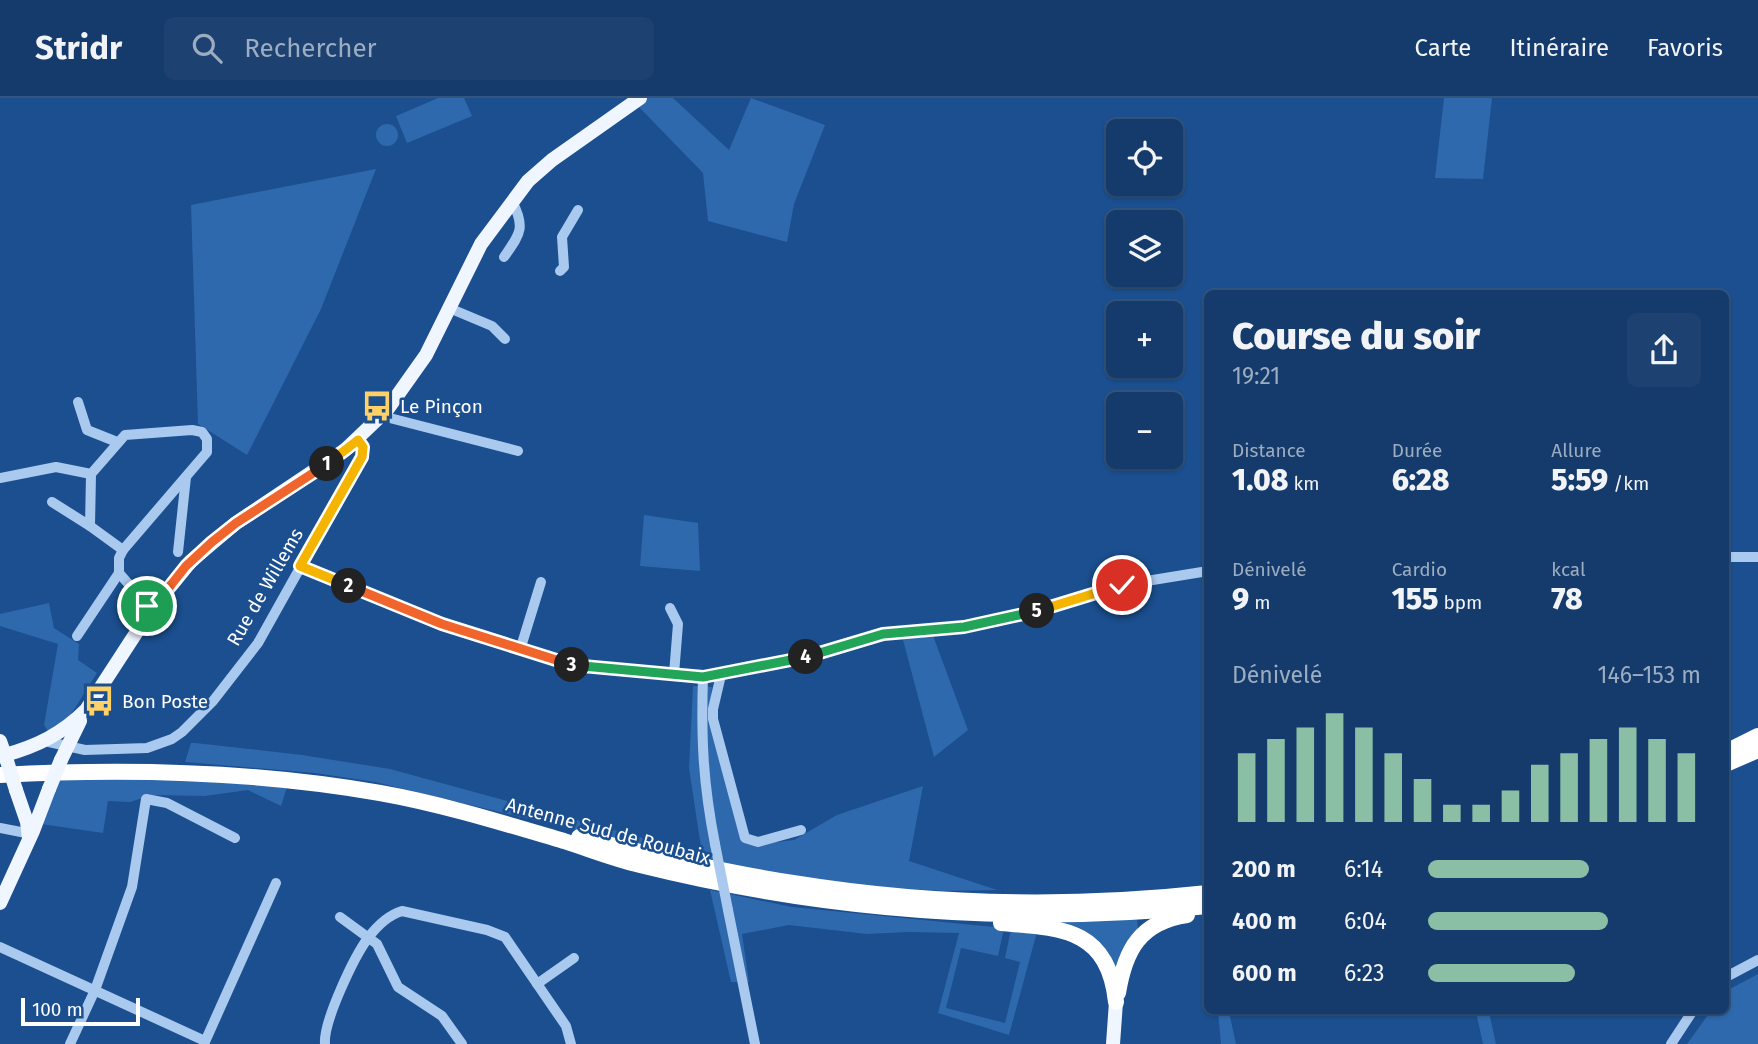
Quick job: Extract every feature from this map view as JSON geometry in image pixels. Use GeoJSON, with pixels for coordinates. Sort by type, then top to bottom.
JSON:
{"type":"FeatureCollection","features":[{"type":"Feature","properties":{"kind":"highway"},"geometry":{"type":"LineString","coordinates":[[1729,750],[1758,736]]}},
{"type":"Feature","properties":{"kind":"highway"},"geometry":{"type":"LineString","coordinates":[[1729,764],[1758,750]]}},
{"type":"Feature","properties":{"kind":"highway","name":"Antenne Sud de Roubaix"},"geometry":{"type":"LineString","coordinates":[[2,760],[204,768],[350,781],[424,795],[680,861],[795,884],[889,895],[1065,902],[1204,893]]}},
{"type":"Feature","properties":{"kind":"highway","name":"Antenne Sud de Roubaix"},"geometry":{"type":"LineString","coordinates":[[2,760],[107,771],[197,773],[309,782],[355,789],[440,806],[631,863],[815,899],[982,913],[1067,914],[1204,905]]}},
{"type":"Feature","properties":{"kind":"highway"},"geometry":{"type":"LineString","coordinates":[[913,909],[937,917],[1050,927],[1071,933],[1088,943],[1104,962],[1112,981],[1116,1002]]}},
{"type":"Feature","properties":{"kind":"highway"},"geometry":{"type":"LineString","coordinates":[[1116,1002],[1125,959],[1143,934],[1172,918],[1204,914]]}},
{"type":"Feature","properties":{"kind":"main road"},"geometry":{"type":"LineString","coordinates":[[0,903],[60,759],[86,710],[151,610],[191,561],[223,532],[330,462],[382,416],[426,355],[481,244],[512,201],[541,169],[640,98]]}},
{"type":"Feature","properties":{"kind":"main road"},"geometry":{"type":"LineString","coordinates":[[30,835],[16,790],[2,760],[47,742],[86,710]]}},
{"type":"Feature","properties":{"kind":"main road"},"geometry":{"type":"LineString","coordinates":[[47,742],[60,759]]}},
{"type":"Feature","properties":{"kind":"main road"},"geometry":{"type":"LineString","coordinates":[[16,790],[24,798],[36,802],[41,800],[49,789]]}},
{"type":"Feature","properties":{"kind":"main road"},"geometry":{"type":"LineString","coordinates":[[1113,1044],[1116,1002]]}},
{"type":"Feature","properties":{"kind":"street"},"geometry":{"type":"LineString","coordinates":[[504,257],[519,236],[521,228],[512,201]]}},
{"type":"Feature","properties":{"kind":"street"},"geometry":{"type":"LineString","coordinates":[[560,271],[564,267],[562,237],[578,210]]}},
{"type":"Feature","properties":{"kind":"street"},"geometry":{"type":"LineString","coordinates":[[449,308],[492,326],[505,339]]}},
{"type":"Feature","properties":{"kind":"street"},"geometry":{"type":"LineString","coordinates":[[78,402],[87,430],[117,442]]}},
{"type":"Feature","properties":{"kind":"street"},"geometry":{"type":"LineString","coordinates":[[382,416],[517,451]]}},
{"type":"Feature","properties":{"kind":"street"},"geometry":{"type":"LineString","coordinates":[[77,636],[119,573],[119,558],[123,550],[207,452],[208,443],[202,432],[183,430],[130,433],[117,442],[91,474],[90,526]]}},
{"type":"Feature","properties":{"kind":"street","name":"Rue de Willems"},"geometry":{"type":"LineString","coordinates":[[60,759],[85,750],[147,748],[178,735],[213,701],[251,653],[362,457],[363,447],[358,440]]}},
{"type":"Feature","properties":{"kind":"street"},"geometry":{"type":"LineString","coordinates":[[0,478],[56,467],[91,474]]}},
{"type":"Feature","properties":{"kind":"street"},"geometry":{"type":"LineString","coordinates":[[178,552],[186,477]]}},
{"type":"Feature","properties":{"kind":"street"},"geometry":{"type":"LineString","coordinates":[[52,502],[123,550]]}},
{"type":"Feature","properties":{"kind":"street"},"geometry":{"type":"LineString","coordinates":[[1729,557],[1758,557]]}},
{"type":"Feature","properties":{"kind":"street"},"geometry":{"type":"LineString","coordinates":[[300,566],[435,622],[570,665],[703,677],[802,658],[883,634],[999,621],[1122,585],[1204,572]]}},
{"type":"Feature","properties":{"kind":"street"},"geometry":{"type":"LineString","coordinates":[[119,573],[151,610]]}},
{"type":"Feature","properties":{"kind":"street"},"geometry":{"type":"LineString","coordinates":[[520,650],[541,582]]}},
{"type":"Feature","properties":{"kind":"street"},"geometry":{"type":"LineString","coordinates":[[670,608],[678,624],[674,674]]}},
{"type":"Feature","properties":{"kind":"street"},"geometry":{"type":"LineString","coordinates":[[720,674],[713,719],[745,838],[758,842],[801,830]]}},
{"type":"Feature","properties":{"kind":"street"},"geometry":{"type":"LineString","coordinates":[[703,677],[703,771],[755,1044]]}},
{"type":"Feature","properties":{"kind":"street"},"geometry":{"type":"LineString","coordinates":[[70,1044],[95,990],[132,887],[146,799],[167,803],[235,838]]}},
{"type":"Feature","properties":{"kind":"street"},"geometry":{"type":"LineString","coordinates":[[0,828],[30,835]]}},
{"type":"Feature","properties":{"kind":"street"},"geometry":{"type":"LineString","coordinates":[[0,947],[205,1043],[276,883]]}},
{"type":"Feature","properties":{"kind":"street"},"geometry":{"type":"LineString","coordinates":[[325,1044],[325,1034],[337,1000],[369,937],[390,916],[402,911],[495,932],[509,942],[566,1027],[571,1044]]}},
{"type":"Feature","properties":{"kind":"street"},"geometry":{"type":"LineString","coordinates":[[340,917],[369,937],[382,951],[398,987],[442,1016],[462,1044]]}},
{"type":"Feature","properties":{"kind":"street"},"geometry":{"type":"LineString","coordinates":[[537,984],[574,958]]}},
{"type":"Feature","properties":{"kind":"street"},"geometry":{"type":"LineString","coordinates":[[1729,975],[1758,960]]}},
{"type":"Feature","properties":{"kind":"street"},"geometry":{"type":"LineString","coordinates":[[1671,1044],[1691,1014]]}},
{"type":"Feature","properties":{"kind":"shaded area"},"geometry":{"type":"Polygon","coordinates":[[[438,98],[464,98],[472,116],[407,143],[396,116],[438,98]]]}},
{"type":"Feature","properties":{"kind":"shaded area"},"geometry":{"type":"Polygon","coordinates":[[[646,98],[673,98],[729,150],[751,98],[825,125],[794,204],[787,242],[708,221],[703,173],[637,105],[646,98]]]}},
{"type":"Feature","properties":{"kind":"shaded area"},"geometry":{"type":"Polygon","coordinates":[[[1444,98],[1492,98],[1483,179],[1435,178],[1444,98]]]}},
{"type":"Feature","properties":{"kind":"shaded area"},"geometry":{"type":"Polygon","coordinates":[[[387,124],[397,131],[398,135],[391,145],[387,146],[377,139],[376,135],[383,125],[387,124]]]}},
{"type":"Feature","properties":{"kind":"shaded area"},"geometry":{"type":"Polygon","coordinates":[[[376,169],[321,309],[247,455],[198,424],[191,205],[376,169]]]}},
{"type":"Feature","properties":{"kind":"shaded area"},"geometry":{"type":"Polygon","coordinates":[[[644,515],[698,523],[700,571],[640,566],[644,515]]]}},
{"type":"Feature","properties":{"kind":"shaded area"},"geometry":{"type":"Polygon","coordinates":[[[49,603],[54,628],[79,644],[78,660],[97,673],[65,724],[48,731],[44,725],[58,644],[0,626],[0,614],[49,603]]]}},
{"type":"Feature","properties":{"kind":"shaded area"},"geometry":{"type":"Polygon","coordinates":[[[932,633],[968,730],[934,757],[902,636],[932,633]]]}},
{"type":"Feature","properties":{"kind":"shaded area"},"geometry":{"type":"Polygon","coordinates":[[[693,686],[712,687],[709,715],[752,845],[794,840],[837,815],[923,786],[909,861],[997,890],[944,891],[872,887],[727,867],[704,855],[707,862],[375,782],[315,773],[185,762],[191,743],[195,743],[302,755],[390,769],[702,854],[689,768],[693,686]]]}},
{"type":"Feature","properties":{"kind":"shaded area"},"geometry":{"type":"Polygon","coordinates":[[[62,775],[287,787],[281,806],[248,790],[205,796],[152,795],[130,802],[108,801],[103,833],[41,824],[62,775]]]}},
{"type":"Feature","properties":{"kind":"shaded area"},"geometry":{"type":"Polygon","coordinates":[[[710,890],[792,907],[1004,928],[998,956],[961,948],[946,1008],[1005,1023],[1020,962],[1005,958],[1011,929],[1037,932],[1009,1035],[938,1013],[959,933],[867,934],[789,925],[742,934],[749,982],[731,982],[710,890]]]}},
{"type":"Feature","properties":{"kind":"shaded area"},"geometry":{"type":"Polygon","coordinates":[[[1137,915],[1138,931],[1117,973],[1106,958],[1040,922],[1137,915]]]}},
{"type":"Feature","properties":{"kind":"shaded area"},"geometry":{"type":"Polygon","coordinates":[[[1758,974],[1758,1044],[1687,1044],[1709,1014],[1729,1014],[1729,989],[1758,974]]]}},
{"type":"Feature","properties":{"kind":"shaded area"},"geometry":{"type":"Polygon","coordinates":[[[1218,1014],[1229,1014],[1236,1044],[1221,1044],[1218,1014]]]}},
{"type":"Feature","properties":{"kind":"shaded area"},"geometry":{"type":"Polygon","coordinates":[[[1476,1014],[1489,1014],[1496,1044],[1483,1044],[1476,1014]]]}},
{"type":"Feature","properties":{"kind":"place","name":"Le Pinçon"},"geometry":{"type":"Point","coordinates":[377,406]}},
{"type":"Feature","properties":{"kind":"place","name":"Bon Poste"},"geometry":{"type":"Point","coordinates":[99,701]}},
{"type":"Feature","properties":{"kind":"route"},"geometry":{"type":"LineString","coordinates":[[147,606],[151,610],[191,561],[223,532],[330,462],[358,440],[363,447],[362,457],[300,566],[442,624],[570,665],[711,676],[802,658],[883,634],[999,621],[1122,585]]}}]}
